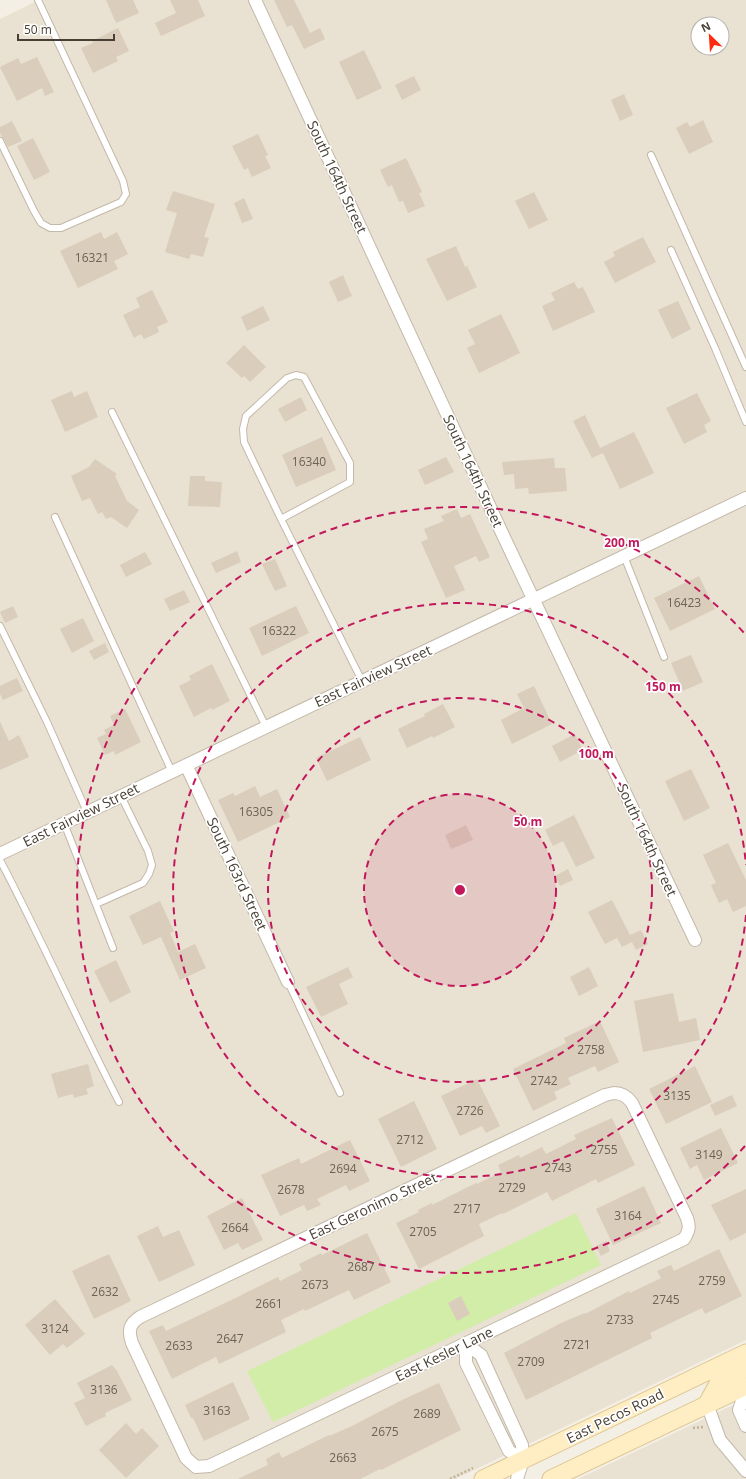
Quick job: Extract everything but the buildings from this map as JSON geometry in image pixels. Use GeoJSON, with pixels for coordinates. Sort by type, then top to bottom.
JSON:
{"type":"FeatureCollection","features":[{"type":"Feature","properties":{"kind":"main road","name":"East Pecos Road"},"geometry":{"type":"LineString","coordinates":[[483,1479],[746,1353]]}},
{"type":"Feature","properties":{"kind":"main road"},"geometry":{"type":"LineString","coordinates":[[707,1404],[720,1380],[746,1368]]}},
{"type":"Feature","properties":{"kind":"main road","name":"East Pecos Road"},"geometry":{"type":"LineString","coordinates":[[551,1479],[746,1386]]}},
{"type":"Feature","properties":{"kind":"street","name":"South 164th Street"},"geometry":{"type":"LineString","coordinates":[[255,0],[373,256],[695,940]]}},
{"type":"Feature","properties":{"kind":"street","name":"East Fairview Street"},"geometry":{"type":"LineString","coordinates":[[0,854],[746,498]]}},
{"type":"Feature","properties":{"kind":"street","name":"South 163rd Street"},"geometry":{"type":"LineString","coordinates":[[186,765],[288,982]]}},
{"type":"Feature","properties":{"kind":"street","name":"East Geronimo Street"},"geometry":{"type":"LineString","coordinates":[[196,1467],[186,1458],[132,1343],[129,1335],[130,1327],[134,1321],[569,1112],[605,1095],[621,1093],[628,1098],[632,1103],[687,1218],[689,1232]]}},
{"type":"Feature","properties":{"kind":"street","name":"East Kesler Lane"},"geometry":{"type":"LineString","coordinates":[[196,1467],[209,1466],[466,1344],[684,1239],[689,1232]]}},
{"type":"Feature","properties":{"kind":"street"},"geometry":{"type":"LineString","coordinates":[[466,1344],[481,1355],[522,1445],[523,1460],[517,1479]]}},
{"type":"Feature","properties":{"kind":"street"},"geometry":{"type":"LineString","coordinates":[[466,1344],[466,1363],[509,1451],[523,1460]]}},
{"type":"Feature","properties":{"kind":"street"},"geometry":{"type":"LineString","coordinates":[[481,1394],[496,1387]]}},
{"type":"Feature","properties":{"kind":"street"},"geometry":{"type":"LineString","coordinates":[[746,1389],[739,1410],[746,1426]]}},
{"type":"Feature","properties":{"kind":"street"},"geometry":{"type":"LineString","coordinates":[[707,1404],[720,1440],[746,1471]]}},
{"type":"Feature","properties":{"kind":"lane"},"geometry":{"type":"LineString","coordinates":[[0,141],[34,211],[41,223],[50,228],[61,228],[121,202],[126,194],[123,182],[38,0]]}},
{"type":"Feature","properties":{"kind":"lane"},"geometry":{"type":"LineString","coordinates":[[651,155],[746,367]]}},
{"type":"Feature","properties":{"kind":"lane"},"geometry":{"type":"LineString","coordinates":[[671,250],[746,422]]}},
{"type":"Feature","properties":{"kind":"lane"},"geometry":{"type":"LineString","coordinates":[[281,519],[350,482],[351,477],[350,463],[308,383],[304,377],[296,375],[287,378],[246,416],[243,429],[244,442],[281,519],[362,681]]}},
{"type":"Feature","properties":{"kind":"lane"},"geometry":{"type":"LineString","coordinates":[[112,412],[266,726]]}},
{"type":"Feature","properties":{"kind":"lane"},"geometry":{"type":"LineString","coordinates":[[56,517],[172,772]]}},
{"type":"Feature","properties":{"kind":"lane"},"geometry":{"type":"LineString","coordinates":[[624,556],[664,657]]}},
{"type":"Feature","properties":{"kind":"lane"},"geometry":{"type":"LineString","coordinates":[[0,626],[47,722],[87,812]]}},
{"type":"Feature","properties":{"kind":"lane"},"geometry":{"type":"LineString","coordinates":[[96,904],[143,883],[149,874],[152,865],[148,852],[121,796]]}},
{"type":"Feature","properties":{"kind":"lane"},"geometry":{"type":"LineString","coordinates":[[64,823],[113,948]]}},
{"type":"Feature","properties":{"kind":"lane"},"geometry":{"type":"LineString","coordinates":[[0,860],[32,922],[83,1031],[119,1102]]}},
{"type":"Feature","properties":{"kind":"lane"},"geometry":{"type":"LineString","coordinates":[[288,982],[340,1093]]}},
{"type":"Feature","properties":{"kind":"shaded area"},"geometry":{"type":"Polygon","coordinates":[[[39,0],[746,0],[746,1340],[455,1479],[0,1479],[0,19],[39,0]]]}},
{"type":"Feature","properties":{"kind":"shaded area"},"geometry":{"type":"Polygon","coordinates":[[[746,1399],[746,1479],[578,1479],[746,1399]]]}},
{"type":"Feature","properties":{"kind":"green space"},"geometry":{"type":"Polygon","coordinates":[[[576,1213],[601,1265],[273,1422],[247,1371],[576,1213]]]}}]}
